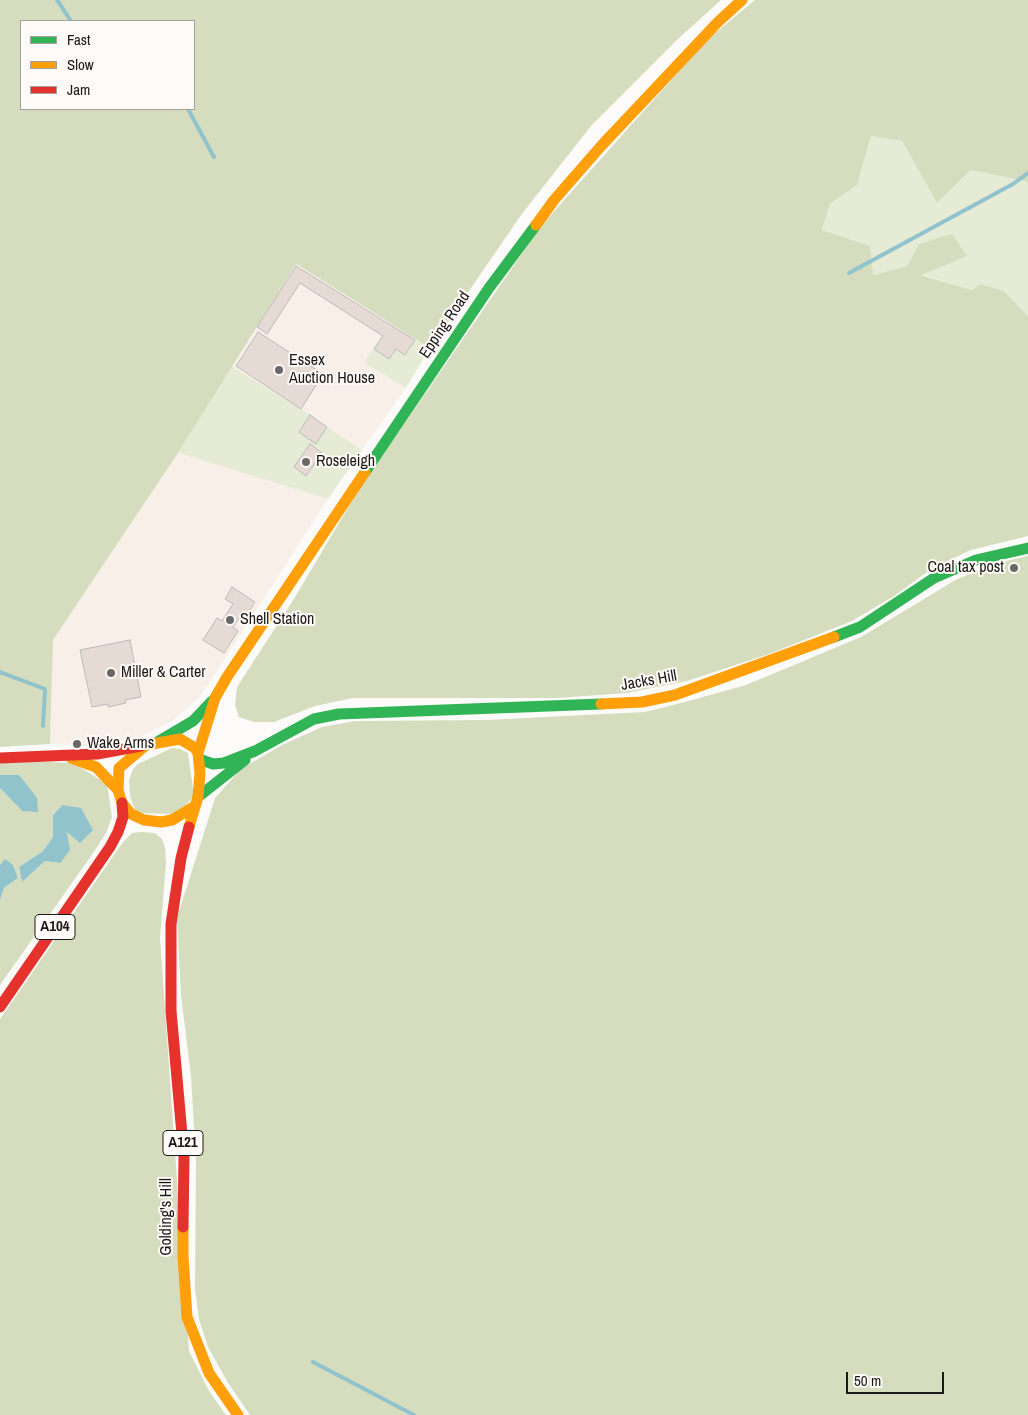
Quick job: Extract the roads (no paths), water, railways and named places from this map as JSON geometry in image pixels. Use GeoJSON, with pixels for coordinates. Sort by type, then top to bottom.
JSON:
{"type":"FeatureCollection","features":[{"type":"Feature","properties":{"kind":"main road","name":"Epping Road"},"geometry":{"type":"LineString","coordinates":[[151,744],[193,721],[215,698],[257,631],[489,288],[554,200],[609,138],[718,22],[742,0]]}},
{"type":"Feature","properties":{"kind":"main road","name":"Jacks Hill"},"geometry":{"type":"LineString","coordinates":[[254,751],[314,719],[340,714],[642,702],[675,694],[741,672],[860,627],[934,578],[976,560],[1028,548]]}},
{"type":"Feature","properties":{"kind":"main road","name":"Epping Road"},"geometry":{"type":"LineString","coordinates":[[199,756],[215,698]]}},
{"type":"Feature","properties":{"kind":"main road"},"geometry":{"type":"LineString","coordinates":[[0,758],[66,756],[122,751],[180,739],[195,748],[199,756],[200,772],[196,802]]}},
{"type":"Feature","properties":{"kind":"main road"},"geometry":{"type":"LineString","coordinates":[[151,744],[128,758],[119,768],[118,790],[122,803],[131,814],[166,829]]}},
{"type":"Feature","properties":{"kind":"main road"},"geometry":{"type":"LineString","coordinates":[[199,756],[213,764],[224,763],[254,751]]}},
{"type":"Feature","properties":{"kind":"main road"},"geometry":{"type":"LineString","coordinates":[[149,821],[172,820],[196,802],[254,751]]}},
{"type":"Feature","properties":{"kind":"main road"},"geometry":{"type":"LineString","coordinates":[[66,756],[96,767],[118,790]]}},
{"type":"Feature","properties":{"kind":"main road","name":"Golding's Hill"},"geometry":{"type":"LineString","coordinates":[[196,802],[181,858],[171,924],[171,1011],[184,1157],[183,1256],[187,1317],[209,1373],[238,1415]]}},
{"type":"Feature","properties":{"kind":"main road","name":"A104"},"geometry":{"type":"LineString","coordinates":[[110,847],[123,817],[122,803]]}},
{"type":"Feature","properties":{"kind":"main road","name":"A104"},"geometry":{"type":"LineString","coordinates":[[0,1007],[110,847],[132,825],[149,821]]}},
{"type":"Feature","properties":{"kind":"main road"},"geometry":{"type":"LineString","coordinates":[[174,842],[181,858]]}},
{"type":"Feature","properties":{"kind":"water"},"geometry":{"type":"Polygon","coordinates":[[[0,775],[19,775],[37,798],[38,812],[22,811],[0,788],[0,775]]]}},
{"type":"Feature","properties":{"kind":"water"},"geometry":{"type":"Polygon","coordinates":[[[62,805],[81,808],[93,830],[80,843],[67,832],[70,850],[60,863],[45,861],[22,882],[19,867],[43,851],[53,837],[53,815],[62,805]]]}},
{"type":"Feature","properties":{"kind":"water"},"geometry":{"type":"Polygon","coordinates":[[[5,859],[13,865],[18,878],[4,888],[0,900],[0,865],[5,859]]]}},
{"type":"Feature","properties":{"kind":"waterway"},"geometry":{"type":"LineString","coordinates":[[57,0],[70,20]]}},
{"type":"Feature","properties":{"kind":"waterway"},"geometry":{"type":"LineString","coordinates":[[189,110],[214,157]]}},
{"type":"Feature","properties":{"kind":"waterway"},"geometry":{"type":"LineString","coordinates":[[849,273],[1013,184],[1028,173]]}},
{"type":"Feature","properties":{"kind":"waterway"},"geometry":{"type":"LineString","coordinates":[[0,672],[45,689],[43,726]]}},
{"type":"Feature","properties":{"kind":"waterway"},"geometry":{"type":"LineString","coordinates":[[313,1362],[414,1415]]}},
{"type":"Feature","properties":{"kind":"place","name":"Essex Auction House"},"geometry":{"type":"Point","coordinates":[279,370]}},
{"type":"Feature","properties":{"kind":"place","name":"Roseleigh"},"geometry":{"type":"Point","coordinates":[306,462]}},
{"type":"Feature","properties":{"kind":"place","name":"Coal tax post"},"geometry":{"type":"Point","coordinates":[1014,568]}},
{"type":"Feature","properties":{"kind":"place","name":"Shell Station"},"geometry":{"type":"Point","coordinates":[230,620]}},
{"type":"Feature","properties":{"kind":"place","name":"Miller & Carter"},"geometry":{"type":"Point","coordinates":[111,673]}},
{"type":"Feature","properties":{"kind":"place","name":"Wake Arms"},"geometry":{"type":"Point","coordinates":[77,744]}}]}
